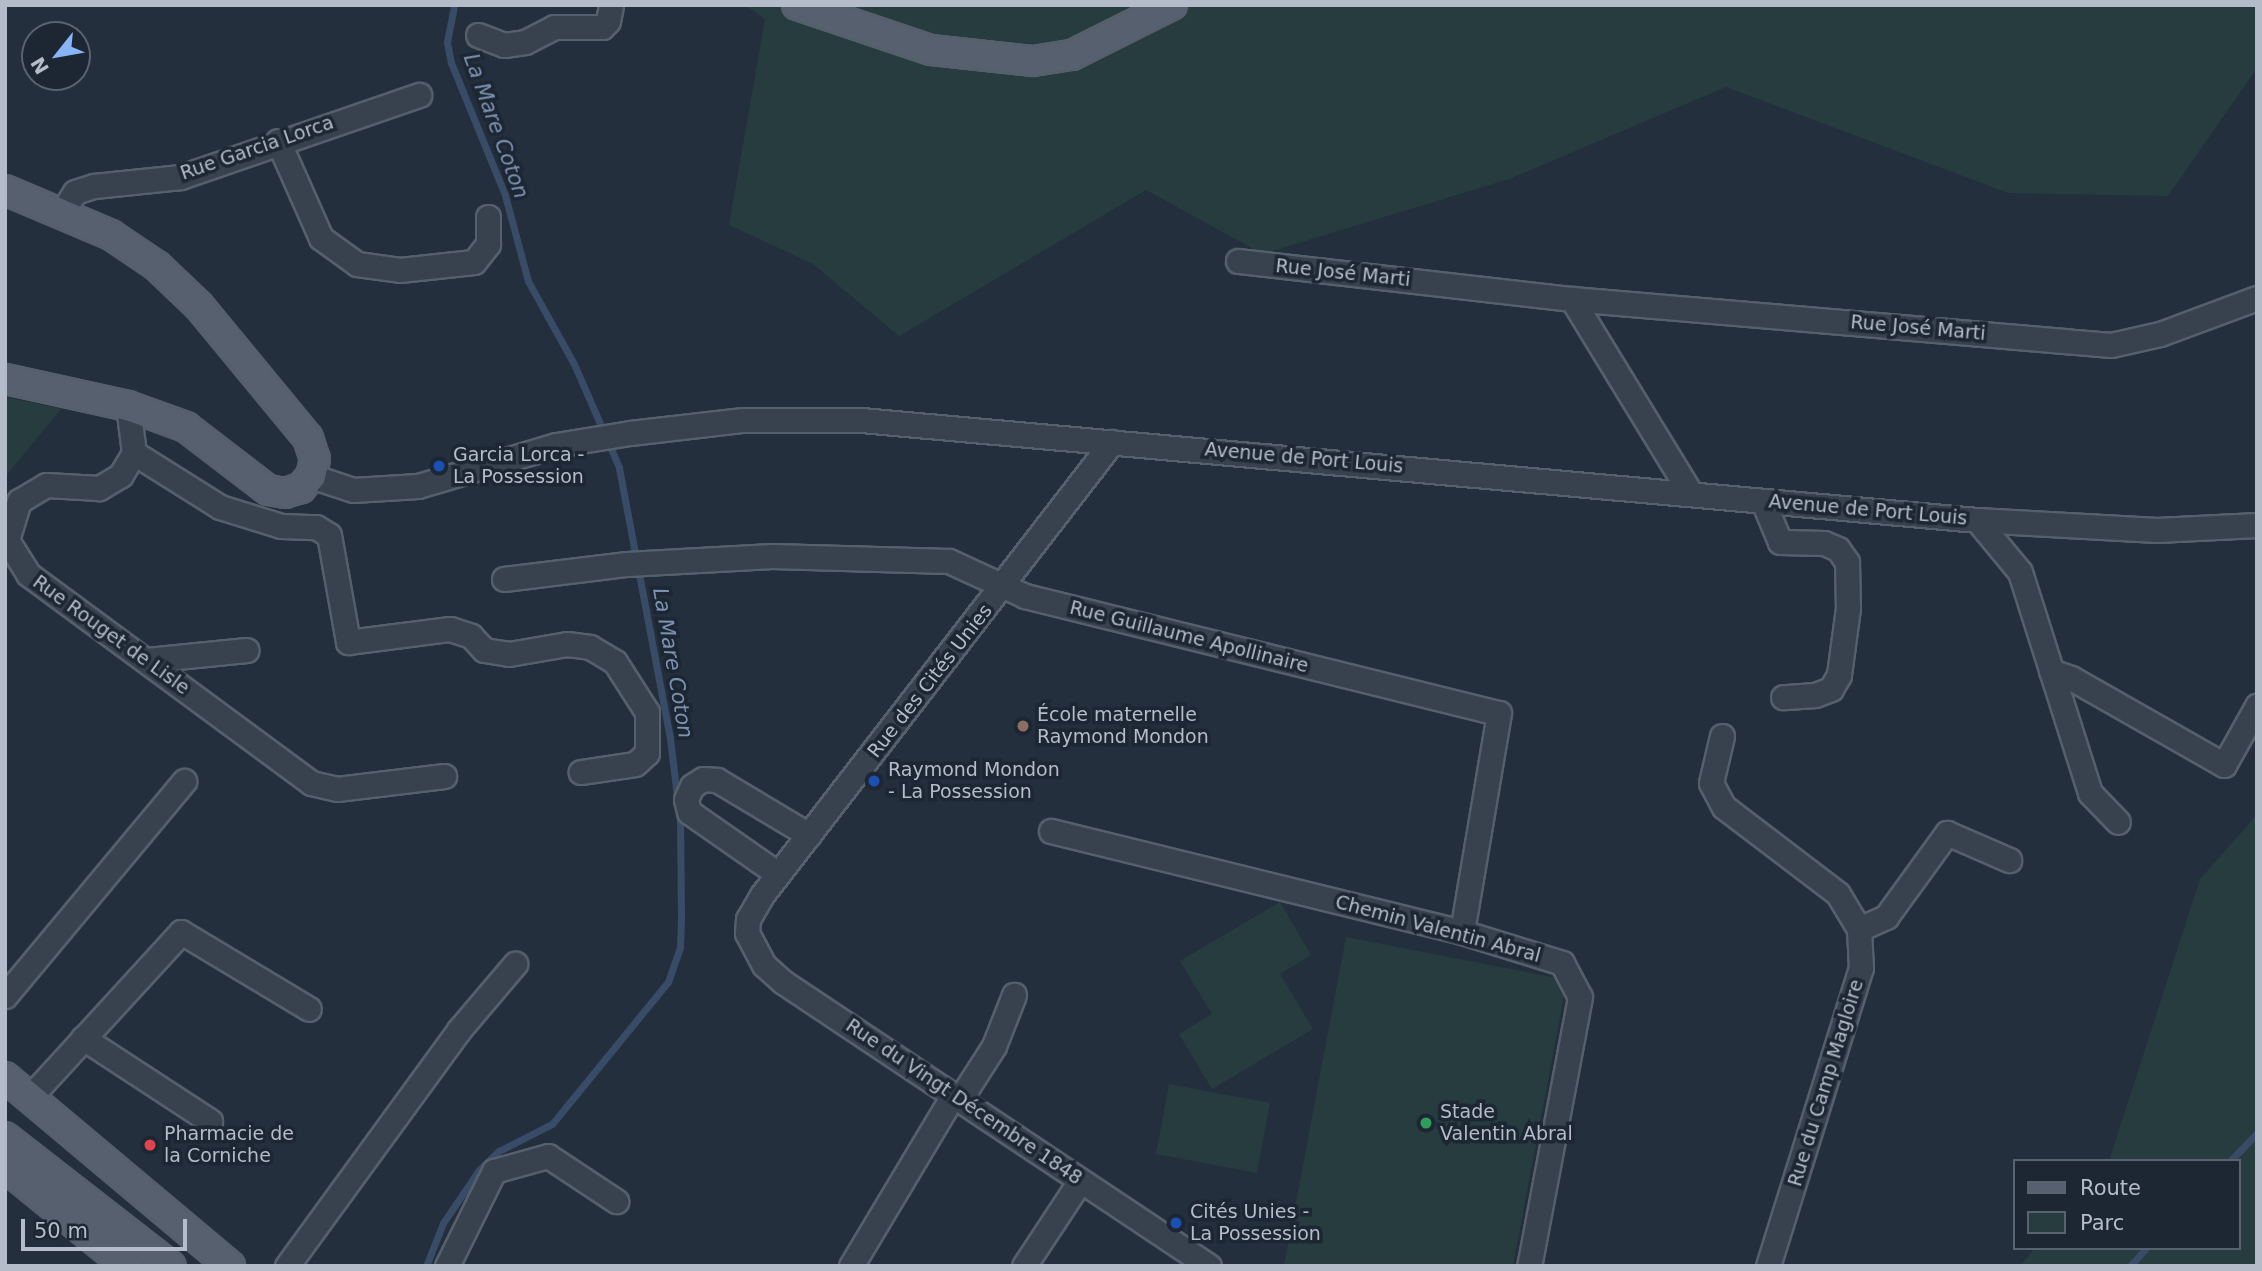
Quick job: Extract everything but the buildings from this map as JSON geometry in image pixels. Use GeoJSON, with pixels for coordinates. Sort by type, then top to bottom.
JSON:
{"type":"FeatureCollection","features":[{"type":"Feature","properties":{"kind":"main road"},"geometry":{"type":"LineString","coordinates":[[797,5],[930,50],[1033,61],[1072,55],[1172,5]]}},
{"type":"Feature","properties":{"kind":"main road"},"geometry":{"type":"LineString","coordinates":[[5,190],[63,211],[111,235],[157,266],[199,306],[309,438],[315,459],[312,476],[300,488],[285,493],[268,490],[186,427],[128,407],[5,379]]}},
{"type":"Feature","properties":{"kind":"main road"},"geometry":{"type":"LineString","coordinates":[[5,1077],[230,1266]]}},
{"type":"Feature","properties":{"kind":"main road"},"geometry":{"type":"LineString","coordinates":[[7,1145],[127,1266]]}},
{"type":"Feature","properties":{"kind":"main road"},"geometry":{"type":"LineString","coordinates":[[7,1145],[171,1266]]}},
{"type":"Feature","properties":{"kind":"street"},"geometry":{"type":"LineString","coordinates":[[478,35],[504,45],[525,42],[554,27],[602,27],[611,5]]}},
{"type":"Feature","properties":{"kind":"street","name":"Rue Garcia Lorca"},"geometry":{"type":"LineString","coordinates":[[63,211],[75,192],[94,186],[181,177],[278,141],[419,95]]}},
{"type":"Feature","properties":{"kind":"street"},"geometry":{"type":"LineString","coordinates":[[278,141],[321,239],[357,264],[400,270],[474,261],[488,244],[488,217]]}},
{"type":"Feature","properties":{"kind":"street","name":"Rue José Marti"},"geometry":{"type":"LineString","coordinates":[[1238,261],[1572,299],[2111,345],[2171,330],[2257,298]]}},
{"type":"Feature","properties":{"kind":"street"},"geometry":{"type":"LineString","coordinates":[[1572,299],[1689,491]]}},
{"type":"Feature","properties":{"kind":"street"},"geometry":{"type":"LineString","coordinates":[[128,407],[134,453],[220,507],[281,526],[316,527],[329,535],[348,642],[450,629],[471,636],[484,650],[509,654],[567,644],[590,647],[615,662],[647,712],[647,752],[635,764],[581,772]]}},
{"type":"Feature","properties":{"kind":"street","name":"Avenue de Port Louis"},"geometry":{"type":"LineString","coordinates":[[312,476],[354,490],[418,486],[556,445],[630,433],[743,420],[861,420],[1689,491],[1763,501],[1977,520],[2157,530],[2257,525]]}},
{"type":"Feature","properties":{"kind":"street","name":"Rue des Cités Unies"},"geometry":{"type":"LineString","coordinates":[[748,919],[778,874],[1006,585],[1112,442]]}},
{"type":"Feature","properties":{"kind":"street","name":"Rue Rouget de Lisle"},"geometry":{"type":"LineString","coordinates":[[134,453],[121,475],[99,488],[46,485],[19,502],[7,540],[28,574],[311,783],[337,789],[444,776]]}},
{"type":"Feature","properties":{"kind":"street"},"geometry":{"type":"LineString","coordinates":[[1763,501],[1780,542],[1824,543],[1838,549],[1847,562],[1848,608],[1839,675],[1831,689],[1815,695],[1783,697]]}},
{"type":"Feature","properties":{"kind":"street","name":"Avenue de Port Louis"},"geometry":{"type":"LineString","coordinates":[[1977,520],[2020,572],[2090,793],[2118,822]]}},
{"type":"Feature","properties":{"kind":"street","name":"Rue Guillaume Apollinaire"},"geometry":{"type":"LineString","coordinates":[[504,579],[627,564],[772,556],[900,557],[949,561],[1025,596],[1499,713],[1462,932]]}},
{"type":"Feature","properties":{"kind":"street"},"geometry":{"type":"LineString","coordinates":[[147,660],[247,650]]}},
{"type":"Feature","properties":{"kind":"street"},"geometry":{"type":"LineString","coordinates":[[2052,671],[2071,678],[2224,765],[2257,706]]}},
{"type":"Feature","properties":{"kind":"street"},"geometry":{"type":"LineString","coordinates":[[1723,736],[1711,783],[1724,807],[1838,894],[1859,929],[1886,917],[1947,833],[2009,860]]}},
{"type":"Feature","properties":{"kind":"street"},"geometry":{"type":"LineString","coordinates":[[778,874],[689,812],[686,799],[692,786],[703,779],[717,780],[809,835]]}},
{"type":"Feature","properties":{"kind":"street"},"geometry":{"type":"LineString","coordinates":[[5,996],[184,781]]}},
{"type":"Feature","properties":{"kind":"street","name":"Chemin Valentin Abral"},"geometry":{"type":"LineString","coordinates":[[1051,831],[1462,932],[1562,963],[1580,997],[1530,1266]]}},
{"type":"Feature","properties":{"kind":"street","name":"Rue du Vingt Décembre 1848"},"geometry":{"type":"LineString","coordinates":[[748,919],[751,945],[783,982],[1209,1266]]}},
{"type":"Feature","properties":{"kind":"street","name":"Rue du Camp Magloire"},"geometry":{"type":"LineString","coordinates":[[1768,1266],[1861,968],[1859,929]]}},
{"type":"Feature","properties":{"kind":"street"},"geometry":{"type":"LineString","coordinates":[[29,1098],[181,932],[309,1009]]}},
{"type":"Feature","properties":{"kind":"street"},"geometry":{"type":"LineString","coordinates":[[287,1266],[459,1030],[515,964]]}},
{"type":"Feature","properties":{"kind":"street"},"geometry":{"type":"LineString","coordinates":[[851,1266],[957,1096],[994,1046],[1014,995]]}},
{"type":"Feature","properties":{"kind":"street"},"geometry":{"type":"LineString","coordinates":[[83,1038],[210,1121]]}},
{"type":"Feature","properties":{"kind":"street"},"geometry":{"type":"LineString","coordinates":[[447,1266],[494,1171],[548,1156],[617,1201]]}},
{"type":"Feature","properties":{"kind":"street"},"geometry":{"type":"LineString","coordinates":[[1024,1266],[1080,1181]]}},
{"type":"Feature","properties":{"kind":"green space"},"geometry":{"type":"Polygon","coordinates":[[[745,5],[2257,5],[2257,68],[2168,196],[2008,193],[1726,87],[1509,179],[1263,254],[1146,190],[899,336],[813,264],[729,225],[765,19],[745,5]]]}},
{"type":"Feature","properties":{"kind":"green space"},"geometry":{"type":"Polygon","coordinates":[[[5,397],[61,409],[5,477],[5,397]]]}},
{"type":"Feature","properties":{"kind":"green space"},"geometry":{"type":"Polygon","coordinates":[[[2257,815],[2257,1266],[2020,1266],[2033,1250],[2241,1250],[2241,1159],[2110,1159],[2200,879],[2257,815]]]}},
{"type":"Feature","properties":{"kind":"green space"},"geometry":{"type":"Polygon","coordinates":[[[1280,902],[1311,955],[1280,974],[1313,1029],[1212,1089],[1179,1034],[1212,1014],[1180,961],[1280,902]]]}},
{"type":"Feature","properties":{"kind":"green space","name":"Stade Valentin Abral"},"geometry":{"type":"Polygon","coordinates":[[[1346,937],[1567,980],[1513,1266],[1284,1266],[1346,937]]]}},
{"type":"Feature","properties":{"kind":"green space"},"geometry":{"type":"Polygon","coordinates":[[[1169,1084],[1270,1103],[1257,1173],[1156,1154],[1169,1084]]]}},
{"type":"Feature","properties":{"kind":"waterway","name":"La Mare Coton"},"geometry":{"type":"LineString","coordinates":[[426,1266],[443,1223],[479,1170],[499,1151],[552,1124],[668,982],[680,947],[681,914],[680,821],[670,738],[619,467],[574,364],[528,281],[505,195],[451,63],[447,42],[454,5]]}},
{"type":"Feature","properties":{"kind":"waterway"},"geometry":{"type":"LineString","coordinates":[[2232,1159],[2257,1133]]}},
{"type":"Feature","properties":{"kind":"waterway"},"geometry":{"type":"LineString","coordinates":[[2130,1266],[2144,1250]]}},
{"type":"Feature","properties":{"kind":"place","name":"Garcia Lorca - La Possession"},"geometry":{"type":"Point","coordinates":[439,466]}},
{"type":"Feature","properties":{"kind":"place","name":"École maternelle Raymond Mondon"},"geometry":{"type":"Point","coordinates":[1023,726]}},
{"type":"Feature","properties":{"kind":"place","name":"Raymond Mondon - La Possession"},"geometry":{"type":"Point","coordinates":[874,781]}},
{"type":"Feature","properties":{"kind":"place","name":"Stade Valentin Abral"},"geometry":{"type":"Point","coordinates":[1426,1123]}},
{"type":"Feature","properties":{"kind":"place","name":"Pharmacie de la Corniche"},"geometry":{"type":"Point","coordinates":[150,1145]}},
{"type":"Feature","properties":{"kind":"place","name":"Cités Unies - La Possession"},"geometry":{"type":"Point","coordinates":[1176,1223]}}]}
